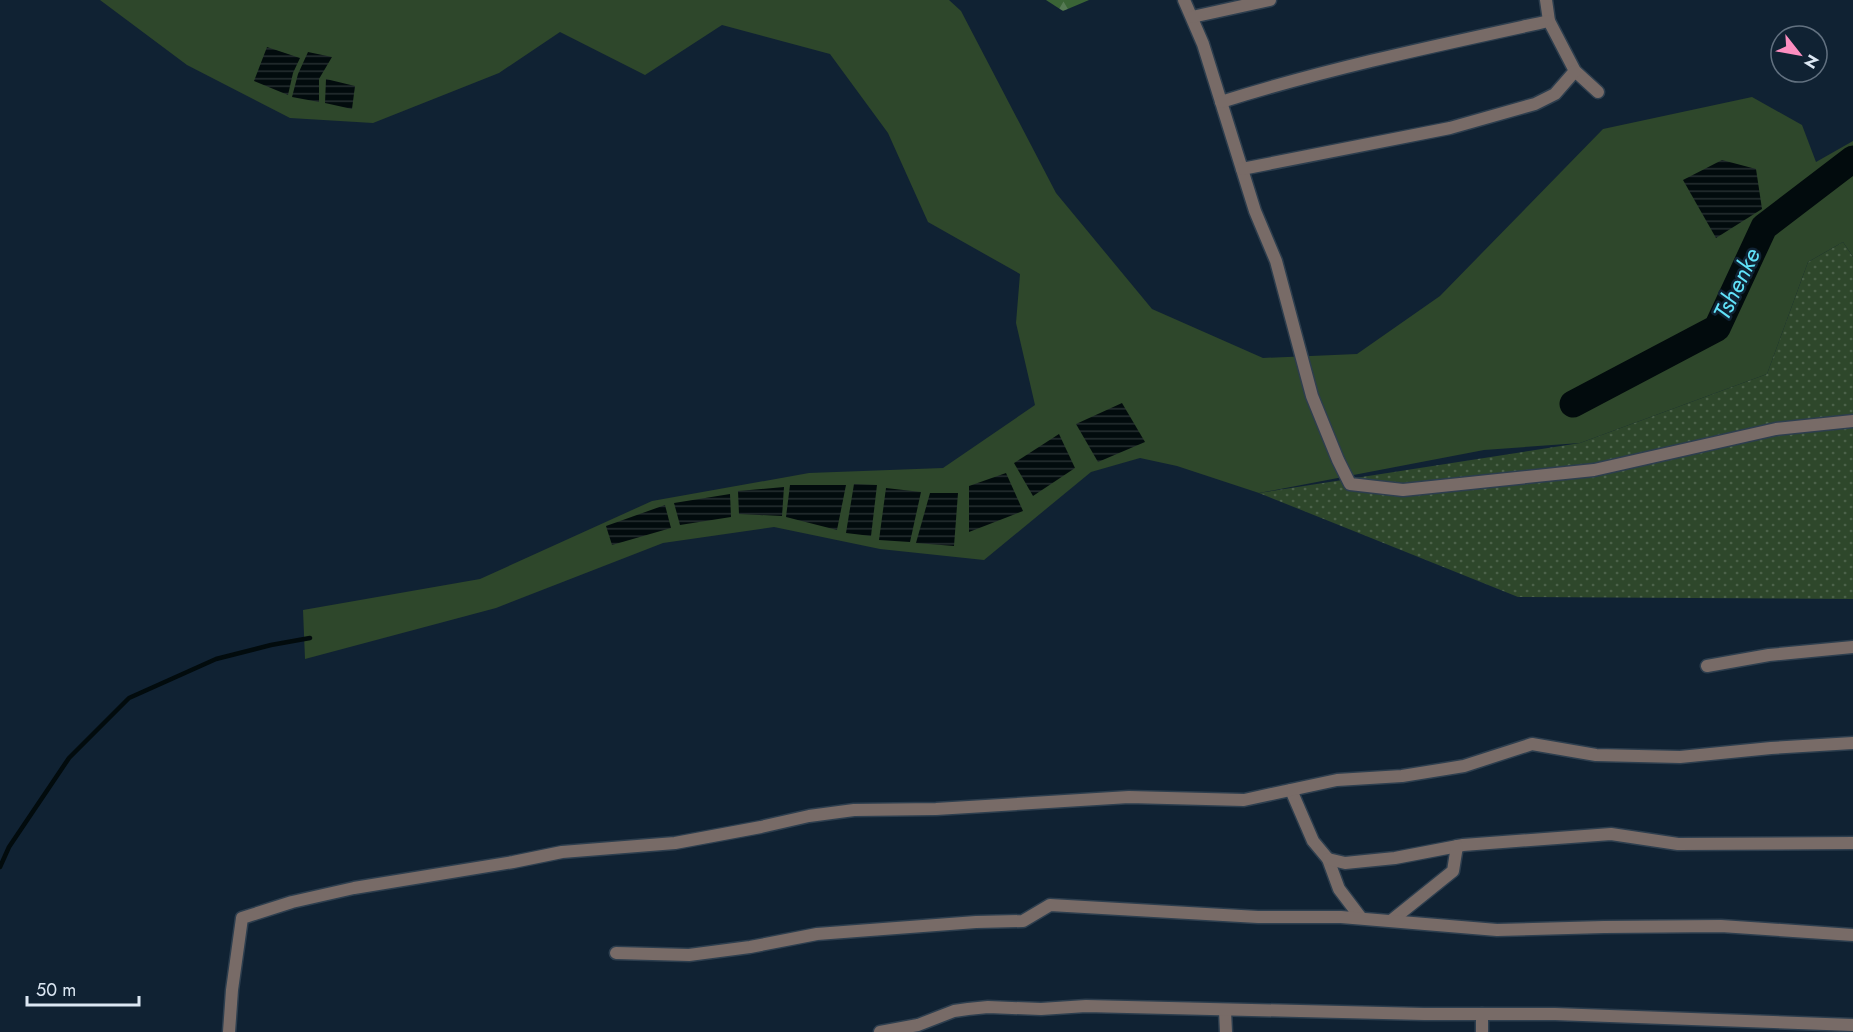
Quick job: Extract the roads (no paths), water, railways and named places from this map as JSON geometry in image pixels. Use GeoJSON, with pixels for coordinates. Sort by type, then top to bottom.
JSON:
{"type":"FeatureCollection","features":[{"type":"Feature","properties":{"kind":"street"},"geometry":{"type":"LineString","coordinates":[[1185,0],[1203,44],[1256,211],[1276,261],[1312,396],[1350,484],[1403,490],[1594,470],[1776,429],[1853,421]]}},
{"type":"Feature","properties":{"kind":"street"},"geometry":{"type":"LineString","coordinates":[[1192,17],[1270,0]]}},
{"type":"Feature","properties":{"kind":"street"},"geometry":{"type":"LineString","coordinates":[[1546,0],[1549,21],[1575,71],[1598,92]]}},
{"type":"Feature","properties":{"kind":"street"},"geometry":{"type":"LineString","coordinates":[[1221,102],[1278,84],[1549,21]]}},
{"type":"Feature","properties":{"kind":"street"},"geometry":{"type":"LineString","coordinates":[[1242,169],[1450,128],[1535,104],[1555,94],[1575,71]]}},
{"type":"Feature","properties":{"kind":"street"},"geometry":{"type":"LineString","coordinates":[[1707,666],[1769,655],[1853,647]]}},
{"type":"Feature","properties":{"kind":"street"},"geometry":{"type":"LineString","coordinates":[[229,1032],[242,918],[292,902],[354,888],[562,852],[675,843],[809,816],[854,810],[936,809],[1129,797],[1244,800],[1337,780],[1402,776],[1464,766],[1532,744],[1596,754],[1680,757],[1853,743]]}},
{"type":"Feature","properties":{"kind":"street"},"geometry":{"type":"LineString","coordinates":[[1291,790],[1313,842],[1328,859],[1338,889],[1361,918]]}},
{"type":"Feature","properties":{"kind":"street"},"geometry":{"type":"LineString","coordinates":[[1328,859],[1345,863],[1395,858],[1457,846],[1611,834],[1678,843],[1853,843]]}},
{"type":"Feature","properties":{"kind":"street"},"geometry":{"type":"LineString","coordinates":[[1392,920],[1453,871],[1457,846]]}},
{"type":"Feature","properties":{"kind":"street"},"geometry":{"type":"LineString","coordinates":[[616,953],[689,955],[750,947],[817,934],[976,922],[1023,921],[1050,904],[1258,917],[1361,918],[1497,930],[1721,927],[1853,935]]}},
{"type":"Feature","properties":{"kind":"street"},"geometry":{"type":"LineString","coordinates":[[880,1032],[918,1025],[954,1011],[988,1007],[1041,1009],[1086,1006],[1225,1011],[1619,1016],[1823,1026],[1853,1025]]}},
{"type":"Feature","properties":{"kind":"street"},"geometry":{"type":"LineString","coordinates":[[1225,1011],[1226,1032]]}},
{"type":"Feature","properties":{"kind":"street"},"geometry":{"type":"LineString","coordinates":[[1482,1014],[1482,1032]]}},
{"type":"Feature","properties":{"kind":"waterway","name":"Tshenke"},"geometry":{"type":"LineString","coordinates":[[1573,404],[1717,328],[1764,227],[1853,159]]}},
{"type":"Feature","properties":{"kind":"waterway"},"geometry":{"type":"LineString","coordinates":[[0,867],[9,847],[69,758],[129,698],[216,659],[310,638]]}}]}
